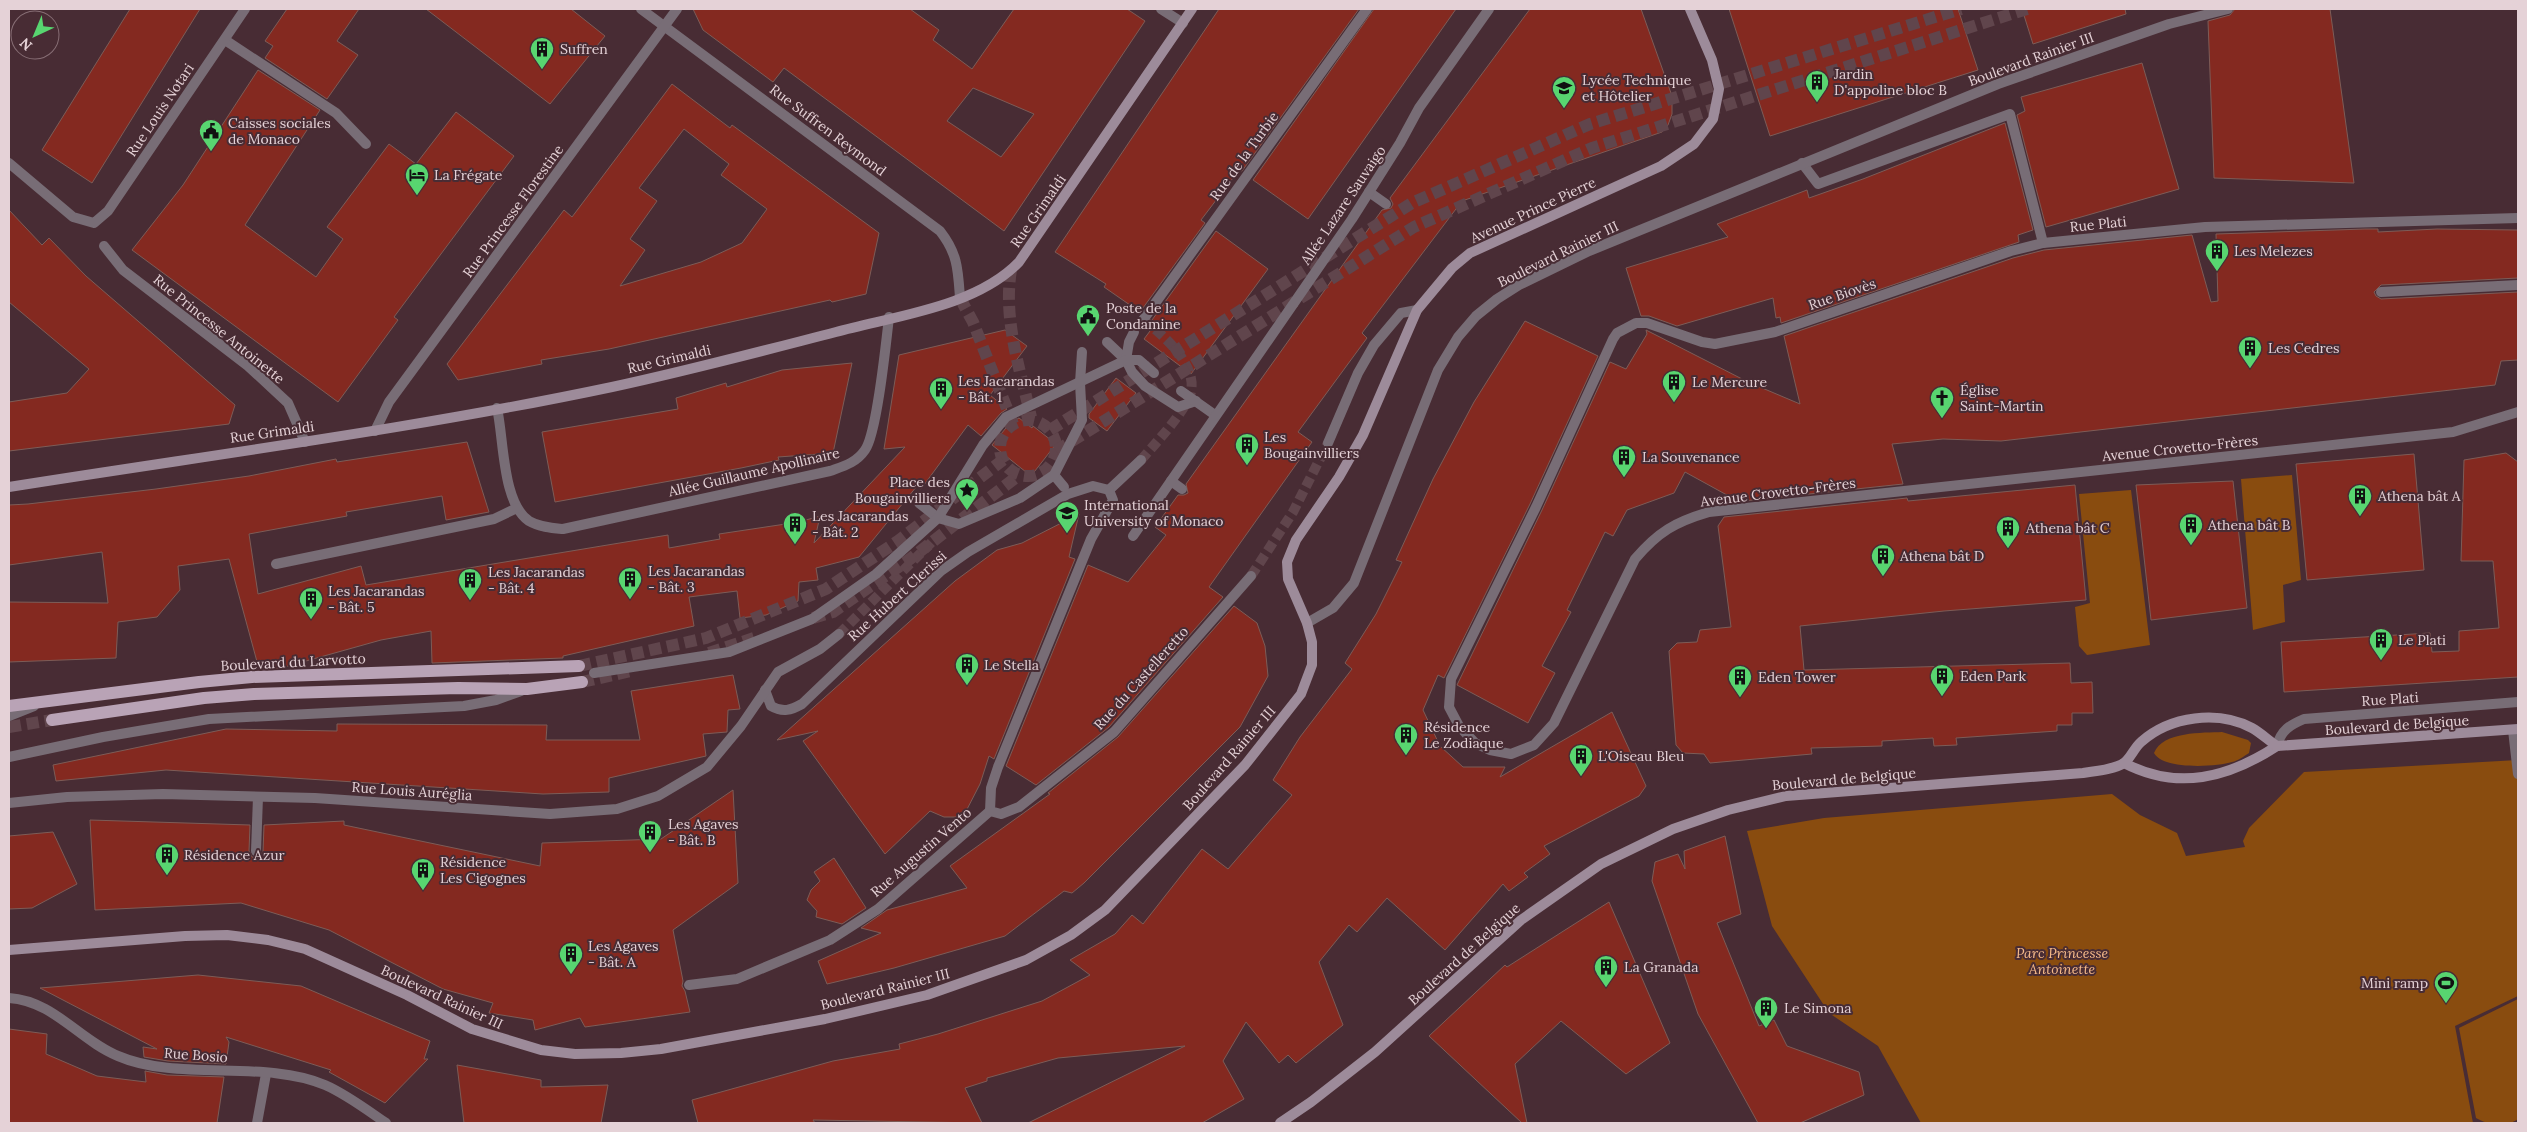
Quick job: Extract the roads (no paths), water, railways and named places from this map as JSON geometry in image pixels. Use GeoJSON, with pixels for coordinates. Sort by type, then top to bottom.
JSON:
{"type":"FeatureCollection","features":[{"type":"Feature","properties":{"kind":"main road","name":"Rue Grimaldi"},"geometry":{"type":"LineString","coordinates":[[9,487],[375,431],[613,387],[753,354],[960,298],[990,284],[1011,270],[1019,262],[1192,9]]}},
{"type":"Feature","properties":{"kind":"main road","name":"Avenue Prince Pierre"},"geometry":{"type":"LineString","coordinates":[[1307,623],[1288,579],[1287,562],[1296,540],[1339,478],[1363,435],[1417,310],[1452,268],[1470,253],[1661,166],[1694,144],[1713,119],[1718,89],[1712,60],[1690,9]]}},
{"type":"Feature","properties":{"kind":"main road","name":"Boulevard Rainier III"},"geometry":{"type":"LineString","coordinates":[[9,950],[185,936],[227,935],[268,940],[304,949],[407,995],[472,1029],[541,1050],[575,1054],[621,1053],[661,1049],[825,1019],[927,995],[1026,960],[1071,935],[1106,910],[1245,765],[1293,706],[1301,694],[1312,665],[1312,642],[1307,623]]}},
{"type":"Feature","properties":{"kind":"main road","name":"Boulevard du Larvotto"},"geometry":{"type":"LineString","coordinates":[[9,706],[252,677],[455,672],[579,666]]}},
{"type":"Feature","properties":{"kind":"main road"},"geometry":{"type":"LineString","coordinates":[[52,720],[204,698],[254,694],[458,688],[527,689],[582,682]]}},
{"type":"Feature","properties":{"kind":"main road"},"geometry":{"type":"LineString","coordinates":[[2124,763],[2140,742],[2163,728],[2183,721],[2202,718],[2224,718],[2252,728],[2278,746]]}},
{"type":"Feature","properties":{"kind":"main road","name":"Boulevard de Belgique"},"geometry":{"type":"LineString","coordinates":[[1280,1123],[1311,1102],[1375,1052],[1521,920],[1601,864],[1673,829],[1728,810],[1786,796],[2083,773],[2124,763],[2144,774],[2172,778],[2200,777],[2228,772],[2254,762],[2278,746],[2516,729]]}},
{"type":"Feature","properties":{"kind":"street","name":"Rue Louis Notari"},"geometry":{"type":"LineString","coordinates":[[9,163],[73,217],[94,222],[108,211],[245,9]]}},
{"type":"Feature","properties":{"kind":"street","name":"Rue Suffren Reymond"},"geometry":{"type":"LineString","coordinates":[[641,9],[940,231],[950,244],[958,262],[960,298]]}},
{"type":"Feature","properties":{"kind":"street","name":"Rue Princesse Florestine"},"geometry":{"type":"LineString","coordinates":[[375,431],[390,402],[678,9]]}},
{"type":"Feature","properties":{"kind":"street"},"geometry":{"type":"LineString","coordinates":[[1161,9],[1184,23]]}},
{"type":"Feature","properties":{"kind":"street","name":"Rue de la Turbie"},"geometry":{"type":"LineString","coordinates":[[1143,320],[1367,9]]}},
{"type":"Feature","properties":{"kind":"street","name":"Allée Lazare Sauvaigo"},"geometry":{"type":"LineString","coordinates":[[1133,536],[1369,192],[1400,144],[1419,108],[1489,9]]}},
{"type":"Feature","properties":{"kind":"street","name":"Boulevard Rainier III"},"geometry":{"type":"LineString","coordinates":[[1307,623],[1334,608],[1354,583],[1438,370],[1447,352],[1476,316],[1519,285],[1589,251],[1802,163],[2052,64],[2168,24],[2228,9]]}},
{"type":"Feature","properties":{"kind":"street"},"geometry":{"type":"LineString","coordinates":[[225,40],[336,113],[366,144]]}},
{"type":"Feature","properties":{"kind":"street"},"geometry":{"type":"LineString","coordinates":[[1802,163],[1818,184],[2010,114],[2043,243]]}},
{"type":"Feature","properties":{"kind":"street"},"geometry":{"type":"LineString","coordinates":[[1369,192],[1386,204]]}},
{"type":"Feature","properties":{"kind":"street","name":"Rue Plati"},"geometry":{"type":"LineString","coordinates":[[2043,243],[2205,227],[2368,225],[2518,218]]}},
{"type":"Feature","properties":{"kind":"street","name":"Rue Biovès"},"geometry":{"type":"LineString","coordinates":[[1647,323],[1702,342],[1715,344],[1730,341],[1774,332],[2011,251],[2043,243]]}},
{"type":"Feature","properties":{"kind":"street","name":"Rue Princesse Antoinette"},"geometry":{"type":"LineString","coordinates":[[104,246],[123,270],[248,366],[288,402],[305,442]]}},
{"type":"Feature","properties":{"kind":"street"},"geometry":{"type":"LineString","coordinates":[[2381,292],[2518,285]]}},
{"type":"Feature","properties":{"kind":"street"},"geometry":{"type":"LineString","coordinates":[[1328,443],[1358,373],[1374,345],[1400,313],[1417,310]]}},
{"type":"Feature","properties":{"kind":"street","name":"Allée Guillaume Apollinaire"},"geometry":{"type":"LineString","coordinates":[[517,508],[529,520],[544,527],[563,529],[830,471],[854,462],[866,448],[872,428],[889,317]]}},
{"type":"Feature","properties":{"kind":"street","name":"Avenue Crovetto-Frères"},"geometry":{"type":"LineString","coordinates":[[1647,323],[1628,325],[1613,339],[1536,507],[1451,679],[1449,707],[1452,714],[1459,726],[1475,743],[1490,750],[1511,754],[1534,745],[1554,723],[1635,559],[1652,538],[1687,518],[1709,512],[2453,432],[2518,412]]}},
{"type":"Feature","properties":{"kind":"street"},"geometry":{"type":"LineString","coordinates":[[1126,360],[1129,336]]}},
{"type":"Feature","properties":{"kind":"street"},"geometry":{"type":"LineString","coordinates":[[1107,342],[1126,360],[1132,372],[1151,389],[1178,406],[1196,401]]}},
{"type":"Feature","properties":{"kind":"street"},"geometry":{"type":"LineString","coordinates":[[919,503],[938,518],[959,524],[1020,498],[1054,475],[1082,420],[1080,383],[1082,352]]}},
{"type":"Feature","properties":{"kind":"street"},"geometry":{"type":"LineString","coordinates":[[594,673],[729,652],[812,619],[876,574],[938,518],[983,445],[1006,417],[1126,360],[1139,360],[1154,373]]}},
{"type":"Feature","properties":{"kind":"street"},"geometry":{"type":"LineString","coordinates":[[1181,391],[1215,415]]}},
{"type":"Feature","properties":{"kind":"street"},"geometry":{"type":"LineString","coordinates":[[276,564],[494,519],[517,508],[510,490],[497,408]]}},
{"type":"Feature","properties":{"kind":"street"},"geometry":{"type":"LineString","coordinates":[[1109,490],[1141,460]]}},
{"type":"Feature","properties":{"kind":"street"},"geometry":{"type":"LineString","coordinates":[[1054,475],[1064,487]]}},
{"type":"Feature","properties":{"kind":"street"},"geometry":{"type":"LineString","coordinates":[[1171,481],[1182,490]]}},
{"type":"Feature","properties":{"kind":"street","name":"Rue Hubert Clerissi"},"geometry":{"type":"LineString","coordinates":[[765,690],[771,706],[779,710],[793,709],[802,704],[941,571],[968,552],[1068,494],[1093,486],[1109,490]]}},
{"type":"Feature","properties":{"kind":"street","name":"Rue Augustin Vento"},"geometry":{"type":"LineString","coordinates":[[689,986],[738,979],[830,940],[878,909],[990,810],[993,781],[1091,539],[1113,500],[1109,490]]}},
{"type":"Feature","properties":{"kind":"street","name":"Rue du Castelleretto"},"geometry":{"type":"LineString","coordinates":[[990,810],[1001,814],[1019,807],[1114,732],[1251,576]]}},
{"type":"Feature","properties":{"kind":"street","name":"Rue Louis Auréglia"},"geometry":{"type":"LineString","coordinates":[[9,803],[67,797],[162,794],[320,798],[550,814],[617,809],[658,796],[707,767],[719,755],[778,672],[820,649],[839,634]]}},
{"type":"Feature","properties":{"kind":"street"},"geometry":{"type":"LineString","coordinates":[[9,757],[103,737],[208,718],[464,706],[496,700],[527,689]]}},
{"type":"Feature","properties":{"kind":"street"},"geometry":{"type":"LineString","coordinates":[[9,716],[49,701]]}},
{"type":"Feature","properties":{"kind":"street","name":"Rue Plati"},"geometry":{"type":"LineString","coordinates":[[2278,746],[2280,735],[2290,725],[2304,718],[2518,702]]}},
{"type":"Feature","properties":{"kind":"street"},"geometry":{"type":"LineString","coordinates":[[2516,729],[2518,771]]}},
{"type":"Feature","properties":{"kind":"street"},"geometry":{"type":"LineString","coordinates":[[256,851],[258,797]]}},
{"type":"Feature","properties":{"kind":"street","name":"Rue Bosio"},"geometry":{"type":"LineString","coordinates":[[9,998],[20,999],[45,1007],[118,1056],[155,1066],[266,1074],[294,1077],[324,1084],[386,1123]]}},
{"type":"Feature","properties":{"kind":"street"},"geometry":{"type":"LineString","coordinates":[[257,1123],[266,1074]]}},
{"type":"Feature","properties":{"kind":"tunnel"},"geometry":{"type":"LineString","coordinates":[[1050,430],[1412,203],[1590,124],[1961,9]]}},
{"type":"Feature","properties":{"kind":"tunnel"},"geometry":{"type":"LineString","coordinates":[[1056,451],[1414,227],[1592,148],[2027,9]]}},
{"type":"Feature","properties":{"kind":"tunnel"},"geometry":{"type":"LineString","coordinates":[[1011,270],[1009,289],[1011,326],[1031,417]]}},
{"type":"Feature","properties":{"kind":"tunnel"},"geometry":{"type":"LineString","coordinates":[[960,298],[973,322],[1013,424]]}},
{"type":"Feature","properties":{"kind":"tunnel"},"geometry":{"type":"LineString","coordinates":[[1141,460],[1181,411],[1190,395],[1192,384],[1190,373],[1178,352],[1143,320]]}},
{"type":"Feature","properties":{"kind":"tunnel"},"geometry":{"type":"LineString","coordinates":[[1022,420],[1034,420],[1048,428],[1056,442],[1056,448],[1054,459],[1048,468],[1034,476],[1022,476],[1012,471],[1005,464],[1000,454],[1000,442],[1005,432],[1012,425],[1022,420]]}},
{"type":"Feature","properties":{"kind":"tunnel"},"geometry":{"type":"LineString","coordinates":[[1251,576],[1293,512],[1328,443]]}},
{"type":"Feature","properties":{"kind":"tunnel"},"geometry":{"type":"LineString","coordinates":[[579,666],[706,638],[826,589],[898,541],[1003,460]]}},
{"type":"Feature","properties":{"kind":"tunnel"},"geometry":{"type":"LineString","coordinates":[[813,618],[833,612],[910,559],[1019,475]]}},
{"type":"Feature","properties":{"kind":"tunnel"},"geometry":{"type":"LineString","coordinates":[[839,634],[933,541]]}},
{"type":"Feature","properties":{"kind":"tunnel"},"geometry":{"type":"LineString","coordinates":[[709,653],[754,638]]}},
{"type":"Feature","properties":{"kind":"tunnel"},"geometry":{"type":"LineString","coordinates":[[582,682],[631,671]]}},
{"type":"Feature","properties":{"kind":"tunnel"},"geometry":{"type":"LineString","coordinates":[[9,727],[52,720]]}},
{"type":"Feature","properties":{"kind":"place","name":"Suffren"},"geometry":{"type":"Point","coordinates":[542,70]}},
{"type":"Feature","properties":{"kind":"place","name":"Jardin D'appoline bloc B"},"geometry":{"type":"Point","coordinates":[1817,103]}},
{"type":"Feature","properties":{"kind":"place","name":"Lycée Technique et Hôtelier"},"geometry":{"type":"Point","coordinates":[1564,109]}},
{"type":"Feature","properties":{"kind":"place","name":"Caisses sociales de Monaco"},"geometry":{"type":"Point","coordinates":[211,152]}},
{"type":"Feature","properties":{"kind":"place","name":"La Frégate"},"geometry":{"type":"Point","coordinates":[417,196]}},
{"type":"Feature","properties":{"kind":"place","name":"Les Melezes"},"geometry":{"type":"Point","coordinates":[2217,272]}},
{"type":"Feature","properties":{"kind":"place","name":"Poste de la Condamine"},"geometry":{"type":"Point","coordinates":[1088,337]}},
{"type":"Feature","properties":{"kind":"place","name":"Les Cedres"},"geometry":{"type":"Point","coordinates":[2250,369]}},
{"type":"Feature","properties":{"kind":"place","name":"Le Mercure"},"geometry":{"type":"Point","coordinates":[1674,403]}},
{"type":"Feature","properties":{"kind":"place","name":"Les Jacarandas - Bât. 1"},"geometry":{"type":"Point","coordinates":[941,410]}},
{"type":"Feature","properties":{"kind":"place","name":"Église Saint-Martin"},"geometry":{"type":"Point","coordinates":[1942,419]}},
{"type":"Feature","properties":{"kind":"place","name":"Les Bougainvilliers"},"geometry":{"type":"Point","coordinates":[1247,466]}},
{"type":"Feature","properties":{"kind":"place","name":"La Souvenance"},"geometry":{"type":"Point","coordinates":[1624,478]}},
{"type":"Feature","properties":{"kind":"place","name":"Place des Bougainvilliers"},"geometry":{"type":"Point","coordinates":[967,511]}},
{"type":"Feature","properties":{"kind":"place","name":"Athena bât A"},"geometry":{"type":"Point","coordinates":[2360,517]}},
{"type":"Feature","properties":{"kind":"place","name":"International University of Monaco"},"geometry":{"type":"Point","coordinates":[1067,534]}},
{"type":"Feature","properties":{"kind":"place","name":"Les Jacarandas - Bât. 2"},"geometry":{"type":"Point","coordinates":[795,545]}},
{"type":"Feature","properties":{"kind":"place","name":"Athena bât B"},"geometry":{"type":"Point","coordinates":[2191,546]}},
{"type":"Feature","properties":{"kind":"place","name":"Athena bât C"},"geometry":{"type":"Point","coordinates":[2008,549]}},
{"type":"Feature","properties":{"kind":"place","name":"Athena bât D"},"geometry":{"type":"Point","coordinates":[1883,577]}},
{"type":"Feature","properties":{"kind":"place","name":"Les Jacarandas - Bât. 3"},"geometry":{"type":"Point","coordinates":[630,600]}},
{"type":"Feature","properties":{"kind":"place","name":"Les Jacarandas - Bât. 4"},"geometry":{"type":"Point","coordinates":[470,601]}},
{"type":"Feature","properties":{"kind":"place","name":"Les Jacarandas - Bât. 5"},"geometry":{"type":"Point","coordinates":[311,620]}},
{"type":"Feature","properties":{"kind":"place","name":"Le Plati"},"geometry":{"type":"Point","coordinates":[2381,661]}},
{"type":"Feature","properties":{"kind":"place","name":"Le Stella"},"geometry":{"type":"Point","coordinates":[967,686]}},
{"type":"Feature","properties":{"kind":"place","name":"Eden Park"},"geometry":{"type":"Point","coordinates":[1942,697]}},
{"type":"Feature","properties":{"kind":"place","name":"Eden Tower"},"geometry":{"type":"Point","coordinates":[1740,698]}},
{"type":"Feature","properties":{"kind":"place","name":"Résidence Le Zodiaque"},"geometry":{"type":"Point","coordinates":[1406,756]}},
{"type":"Feature","properties":{"kind":"place","name":"L'Oiseau Bleu"},"geometry":{"type":"Point","coordinates":[1581,777]}},
{"type":"Feature","properties":{"kind":"place","name":"Les Agaves - Bât. B"},"geometry":{"type":"Point","coordinates":[650,853]}},
{"type":"Feature","properties":{"kind":"place","name":"Résidence Azur"},"geometry":{"type":"Point","coordinates":[167,876]}},
{"type":"Feature","properties":{"kind":"place","name":"Résidence Les Cigognes"},"geometry":{"type":"Point","coordinates":[423,891]}},
{"type":"Feature","properties":{"kind":"place","name":"Les Agaves - Bât. A"},"geometry":{"type":"Point","coordinates":[571,975]}},
{"type":"Feature","properties":{"kind":"place","name":"La Granada"},"geometry":{"type":"Point","coordinates":[1606,988]}},
{"type":"Feature","properties":{"kind":"place","name":"Mini ramp"},"geometry":{"type":"Point","coordinates":[2446,1004]}},
{"type":"Feature","properties":{"kind":"place","name":"Le Simona"},"geometry":{"type":"Point","coordinates":[1766,1029]}},
{"type":"Feature","properties":{"kind":"park label","name":"Parc Princesse Antoinette"},"geometry":{"type":"Point","coordinates":[2062,962]}}]}
